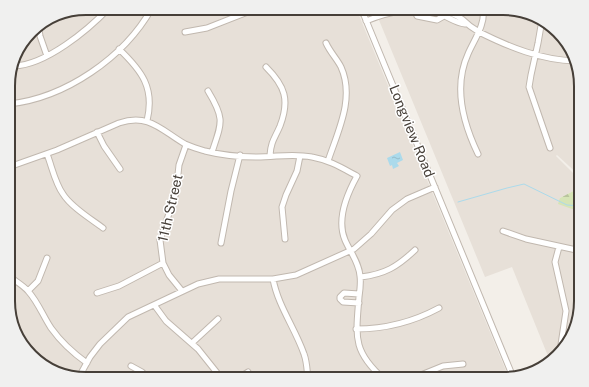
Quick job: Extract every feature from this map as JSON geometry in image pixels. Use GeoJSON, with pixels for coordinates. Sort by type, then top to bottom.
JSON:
{"type":"FeatureCollection","features":[{"type":"Feature","properties":{"kind":"street"},"geometry":{"type":"LineString","coordinates":[[18,65],[31,63],[47,56],[77,37],[96,22],[101,15]]}},
{"type":"Feature","properties":{"kind":"street"},"geometry":{"type":"LineString","coordinates":[[15,103],[37,99],[58,91],[99,68],[119,49],[138,28],[147,15]]}},
{"type":"Feature","properties":{"kind":"street"},"geometry":{"type":"LineString","coordinates":[[185,32],[207,28],[241,15]]}},
{"type":"Feature","properties":{"kind":"street","name":"Longview Road"},"geometry":{"type":"LineString","coordinates":[[363,15],[512,371]]}},
{"type":"Feature","properties":{"kind":"street"},"geometry":{"type":"LineString","coordinates":[[366,21],[385,15]]}},
{"type":"Feature","properties":{"kind":"street"},"geometry":{"type":"LineString","coordinates":[[440,15],[465,24],[516,49],[535,55],[570,61]]}},
{"type":"Feature","properties":{"kind":"street"},"geometry":{"type":"LineString","coordinates":[[452,15],[461,19],[465,24]]}},
{"type":"Feature","properties":{"kind":"street"},"geometry":{"type":"LineString","coordinates":[[478,154],[468,134],[461,98],[462,70],[479,32],[483,15]]}},
{"type":"Feature","properties":{"kind":"street"},"geometry":{"type":"LineString","coordinates":[[541,26],[530,75],[529,87],[550,148]]}},
{"type":"Feature","properties":{"kind":"street"},"geometry":{"type":"LineString","coordinates":[[39,33],[47,56]]}},
{"type":"Feature","properties":{"kind":"street"},"geometry":{"type":"LineString","coordinates":[[326,43],[341,67],[347,94],[346,108],[328,161]]}},
{"type":"Feature","properties":{"kind":"street"},"geometry":{"type":"LineString","coordinates":[[119,49],[140,71],[146,82],[150,98],[146,121]]}},
{"type":"Feature","properties":{"kind":"street"},"geometry":{"type":"LineString","coordinates":[[266,67],[280,85],[286,100],[284,114],[271,145],[270,156]]}},
{"type":"Feature","properties":{"kind":"street"},"geometry":{"type":"LineString","coordinates":[[208,91],[219,110],[221,120],[220,129],[212,152]]}},
{"type":"Feature","properties":{"kind":"street"},"geometry":{"type":"LineString","coordinates":[[15,165],[47,154],[127,120],[136,119],[154,124],[186,145],[212,152],[257,157],[286,154],[312,157],[328,161],[357,176],[347,195],[342,216],[342,229],[345,239],[358,266],[360,277],[356,329],[358,342],[364,357],[369,365],[376,372]]}},
{"type":"Feature","properties":{"kind":"street"},"geometry":{"type":"LineString","coordinates":[[97,132],[104,146],[120,169]]}},
{"type":"Feature","properties":{"kind":"street","name":"11th Street"},"geometry":{"type":"LineString","coordinates":[[182,292],[169,275],[163,263],[160,240],[176,193],[179,165],[186,145]]}},
{"type":"Feature","properties":{"kind":"street"},"geometry":{"type":"LineString","coordinates":[[47,154],[63,195],[103,228]]}},
{"type":"Feature","properties":{"kind":"street"},"geometry":{"type":"LineString","coordinates":[[221,243],[240,155]]}},
{"type":"Feature","properties":{"kind":"street"},"geometry":{"type":"LineString","coordinates":[[285,239],[282,207],[286,195],[296,176],[300,156]]}},
{"type":"Feature","properties":{"kind":"street"},"geometry":{"type":"LineString","coordinates":[[82,372],[100,344],[128,317],[155,306],[198,284],[220,279],[274,279],[296,274],[351,250],[371,234],[392,210],[407,199],[435,187]]}},
{"type":"Feature","properties":{"kind":"street"},"geometry":{"type":"LineString","coordinates":[[503,231],[526,239],[574,250]]}},
{"type":"Feature","properties":{"kind":"street"},"geometry":{"type":"LineString","coordinates":[[559,247],[555,262],[566,311],[562,341]]}},
{"type":"Feature","properties":{"kind":"street"},"geometry":{"type":"LineString","coordinates":[[360,277],[389,270],[402,262],[415,250]]}},
{"type":"Feature","properties":{"kind":"street"},"geometry":{"type":"LineString","coordinates":[[28,291],[38,280],[47,258]]}},
{"type":"Feature","properties":{"kind":"street"},"geometry":{"type":"LineString","coordinates":[[97,293],[119,286],[163,263]]}},
{"type":"Feature","properties":{"kind":"street"},"geometry":{"type":"LineString","coordinates":[[274,279],[278,299],[292,326],[304,355],[307,372]]}},
{"type":"Feature","properties":{"kind":"street"},"geometry":{"type":"LineString","coordinates":[[15,281],[28,291],[61,341],[69,350],[87,363]]}},
{"type":"Feature","properties":{"kind":"street"},"geometry":{"type":"LineString","coordinates":[[358,303],[343,302],[340,299],[340,296],[344,293],[359,294]]}},
{"type":"Feature","properties":{"kind":"street"},"geometry":{"type":"LineString","coordinates":[[155,306],[166,321],[192,343],[216,372]]}},
{"type":"Feature","properties":{"kind":"street"},"geometry":{"type":"LineString","coordinates":[[356,329],[396,325],[419,318],[439,308]]}},
{"type":"Feature","properties":{"kind":"street"},"geometry":{"type":"LineString","coordinates":[[192,343],[218,319]]}},
{"type":"Feature","properties":{"kind":"street"},"geometry":{"type":"LineString","coordinates":[[428,372],[443,366],[463,364]]}},
{"type":"Feature","properties":{"kind":"street"},"geometry":{"type":"LineString","coordinates":[[131,366],[142,372]]}},
{"type":"Feature","properties":{"kind":"shaded area"},"geometry":{"type":"Polygon","coordinates":[[[82,15],[359,15],[507,372],[86,372],[72,371],[55,365],[39,354],[27,340],[20,328],[17,319],[15,301],[15,86],[17,68],[22,55],[33,39],[47,27],[59,20],[82,15]]]}},
{"type":"Feature","properties":{"kind":"shaded area"},"geometry":{"type":"Polygon","coordinates":[[[377,15],[503,15],[521,17],[542,27],[553,36],[569,59],[574,82],[574,171],[557,155],[556,156],[574,174],[574,191],[560,198],[572,209],[574,209],[574,305],[573,315],[567,332],[550,354],[548,356],[512,267],[485,277],[377,15]]]}},
{"type":"Feature","properties":{"kind":"green space"},"geometry":{"type":"Polygon","coordinates":[[[574,191],[574,209],[558,204],[560,198],[574,191]]]}},
{"type":"Feature","properties":{"kind":"water"},"geometry":{"type":"Polygon","coordinates":[[[400,152],[403,160],[397,163],[399,166],[393,169],[387,158],[400,152]]]}},
{"type":"Feature","properties":{"kind":"waterway"},"geometry":{"type":"LineString","coordinates":[[458,202],[524,184],[567,205],[574,206]]}}]}
